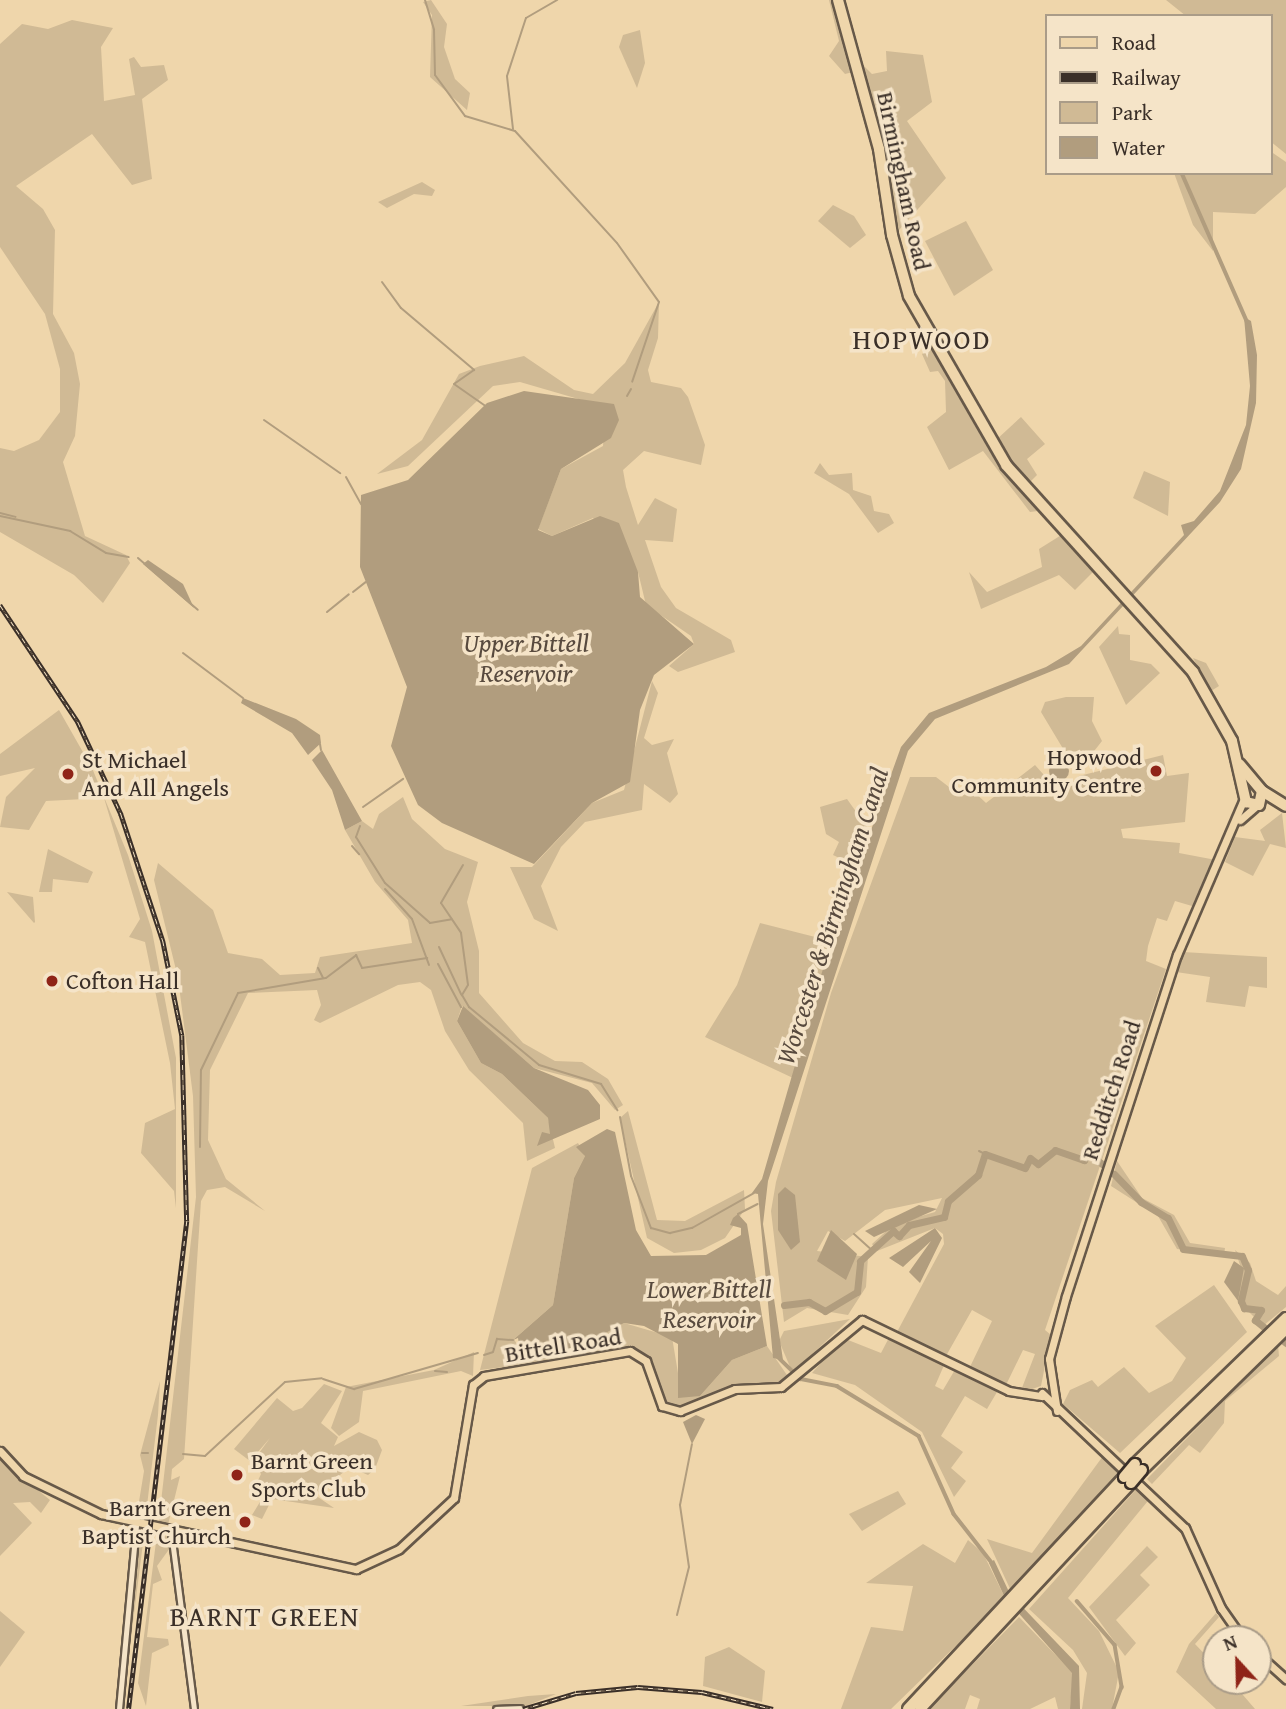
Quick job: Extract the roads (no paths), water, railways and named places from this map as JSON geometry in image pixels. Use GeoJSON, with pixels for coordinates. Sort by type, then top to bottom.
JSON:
{"type":"FeatureCollection","features":[{"type":"Feature","properties":{"kind":"highway","name":"Birmingham Road"},"geometry":{"type":"LineString","coordinates":[[838,0],[879,149],[892,235],[909,296],[984,434],[1131,597]]}},
{"type":"Feature","properties":{"kind":"highway","name":"Redditch Road"},"geometry":{"type":"LineString","coordinates":[[1131,597],[1207,692],[1239,764],[1259,789],[1286,807]]}},
{"type":"Feature","properties":{"kind":"highway","name":"Redditch Road"},"geometry":{"type":"LineString","coordinates":[[1239,764],[1244,796]]}},
{"type":"Feature","properties":{"kind":"highway"},"geometry":{"type":"LineString","coordinates":[[1259,789],[1244,796],[1257,806],[1286,807]]}},
{"type":"Feature","properties":{"kind":"highway"},"geometry":{"type":"LineString","coordinates":[[1257,806],[1259,789]]}},
{"type":"Feature","properties":{"kind":"highway"},"geometry":{"type":"LineString","coordinates":[[908,1709],[1021,1599],[1139,1467],[1283,1325]]}},
{"type":"Feature","properties":{"kind":"highway"},"geometry":{"type":"LineString","coordinates":[[920,1709],[1010,1610]]}},
{"type":"Feature","properties":{"kind":"main road","name":"Redditch Road"},"geometry":{"type":"LineString","coordinates":[[1047,1396],[1048,1378],[1066,1296],[1173,968],[1237,822],[1244,796]]}},
{"type":"Feature","properties":{"kind":"main road","name":"Redditch Road"},"geometry":{"type":"LineString","coordinates":[[1237,822],[1257,806]]}},
{"type":"Feature","properties":{"kind":"main road","name":"Bittell Road"},"geometry":{"type":"LineString","coordinates":[[0,1451],[41,1488],[136,1525],[331,1567],[362,1568],[403,1546],[454,1498],[473,1385],[480,1377],[630,1351],[646,1361],[660,1404],[674,1412],[735,1389],[775,1389],[791,1380],[862,1320],[1009,1391],[1047,1396]]}},
{"type":"Feature","properties":{"kind":"main road"},"geometry":{"type":"LineString","coordinates":[[1047,1396],[1057,1411],[1145,1484],[1185,1528],[1236,1625]]}},
{"type":"Feature","properties":{"kind":"main road"},"geometry":{"type":"LineString","coordinates":[[1272,1666],[1286,1679]]}},
{"type":"Feature","properties":{"kind":"street"},"geometry":{"type":"LineString","coordinates":[[119,1709],[136,1525]]}},
{"type":"Feature","properties":{"kind":"street"},"geometry":{"type":"LineString","coordinates":[[171,1532],[194,1709]]}},
{"type":"Feature","properties":{"kind":"street"},"geometry":{"type":"LineString","coordinates":[[496,1709],[520,1708]]}},
{"type":"Feature","properties":{"kind":"water"},"geometry":{"type":"Polygon","coordinates":[[[1244,317],[1251,321],[1257,355],[1256,403],[1241,469],[1220,502],[1069,664],[935,719],[908,751],[768,1181],[763,1224],[783,1360],[773,1358],[758,1194],[752,1193],[762,1179],[831,941],[901,747],[929,713],[1046,667],[1081,646],[1184,535],[1181,525],[1194,521],[1220,491],[1246,425],[1250,386],[1244,317]]]}},
{"type":"Feature","properties":{"kind":"water","name":"Upper Bittell Reservoir"},"geometry":{"type":"Polygon","coordinates":[[[524,391],[614,404],[619,420],[611,438],[561,469],[538,530],[552,536],[600,516],[619,523],[638,572],[640,597],[694,644],[654,675],[640,710],[630,782],[592,803],[534,864],[442,823],[418,805],[391,746],[407,687],[360,567],[361,495],[408,480],[487,403],[524,391]]]}},
{"type":"Feature","properties":{"kind":"water"},"geometry":{"type":"Polygon","coordinates":[[[148,560],[183,584],[194,608],[143,564],[148,560]]]}},
{"type":"Feature","properties":{"kind":"water"},"geometry":{"type":"Polygon","coordinates":[[[243,698],[296,719],[320,735],[321,743],[308,755],[292,733],[241,703],[243,698]]]}},
{"type":"Feature","properties":{"kind":"water"},"geometry":{"type":"Polygon","coordinates":[[[322,750],[362,821],[345,830],[332,790],[312,760],[322,750]]]}},
{"type":"Feature","properties":{"kind":"water"},"geometry":{"type":"Polygon","coordinates":[[[1055,761],[1063,761],[1069,771],[1063,781],[1055,781],[1049,775],[1049,767],[1055,761]]]}},
{"type":"Feature","properties":{"kind":"water"},"geometry":{"type":"Polygon","coordinates":[[[463,1006],[534,1068],[588,1090],[600,1105],[600,1119],[537,1146],[542,1132],[550,1134],[548,1118],[502,1074],[481,1063],[457,1021],[463,1006]]]}},
{"type":"Feature","properties":{"kind":"water","name":"Lower Bittell Reservoir"},"geometry":{"type":"Polygon","coordinates":[[[607,1129],[615,1132],[636,1230],[651,1256],[706,1255],[741,1235],[741,1228],[730,1225],[738,1214],[747,1224],[767,1346],[732,1360],[700,1396],[678,1398],[678,1344],[644,1326],[624,1323],[569,1353],[538,1360],[520,1350],[518,1338],[513,1340],[553,1305],[574,1178],[585,1156],[576,1147],[607,1129]]]}},
{"type":"Feature","properties":{"kind":"water"},"geometry":{"type":"Polygon","coordinates":[[[785,1187],[795,1195],[800,1242],[791,1250],[778,1230],[778,1194],[785,1187]]]}},
{"type":"Feature","properties":{"kind":"water"},"geometry":{"type":"Polygon","coordinates":[[[919,1205],[937,1209],[874,1237],[865,1231],[919,1205]]]}},
{"type":"Feature","properties":{"kind":"water"},"geometry":{"type":"Polygon","coordinates":[[[935,1228],[942,1238],[920,1283],[909,1272],[931,1241],[903,1267],[889,1258],[935,1228]]]}},
{"type":"Feature","properties":{"kind":"water"},"geometry":{"type":"Polygon","coordinates":[[[831,1230],[857,1254],[846,1280],[817,1261],[831,1230]]]}},
{"type":"Feature","properties":{"kind":"water"},"geometry":{"type":"Polygon","coordinates":[[[1234,1261],[1244,1268],[1238,1301],[1224,1282],[1234,1261]]]}},
{"type":"Feature","properties":{"kind":"water"},"geometry":{"type":"Polygon","coordinates":[[[696,1415],[705,1419],[692,1444],[683,1422],[696,1415]]]}},
{"type":"Feature","properties":{"kind":"water"},"geometry":{"type":"Polygon","coordinates":[[[994,1560],[1010,1594],[1079,1666],[1080,1709],[1070,1709],[1072,1673],[1005,1598],[989,1563],[994,1560]]]}},
{"type":"Feature","properties":{"kind":"waterway"},"geometry":{"type":"LineString","coordinates":[[425,0],[434,30],[435,75],[465,116],[515,131],[617,243],[659,302],[632,382]]}},
{"type":"Feature","properties":{"kind":"waterway"},"geometry":{"type":"LineString","coordinates":[[513,129],[507,76],[526,18],[557,0]]}},
{"type":"Feature","properties":{"kind":"waterway","name":"Worcester & Birmingham Canal"},"geometry":{"type":"LineString","coordinates":[[1183,175],[1247,321]]}},
{"type":"Feature","properties":{"kind":"waterway"},"geometry":{"type":"LineString","coordinates":[[382,282],[401,308],[474,370],[454,384],[485,406]]}},
{"type":"Feature","properties":{"kind":"waterway"},"geometry":{"type":"LineString","coordinates":[[627,396],[631,389]]}},
{"type":"Feature","properties":{"kind":"waterway"},"geometry":{"type":"LineString","coordinates":[[264,420],[340,473]]}},
{"type":"Feature","properties":{"kind":"waterway"},"geometry":{"type":"LineString","coordinates":[[346,477],[361,504]]}},
{"type":"Feature","properties":{"kind":"waterway"},"geometry":{"type":"LineString","coordinates":[[0,513],[16,517]]}},
{"type":"Feature","properties":{"kind":"waterway"},"geometry":{"type":"LineString","coordinates":[[0,516],[70,531],[106,553],[129,557]]}},
{"type":"Feature","properties":{"kind":"waterway"},"geometry":{"type":"LineString","coordinates":[[138,558],[198,610]]}},
{"type":"Feature","properties":{"kind":"waterway"},"geometry":{"type":"LineString","coordinates":[[353,592],[366,582]]}},
{"type":"Feature","properties":{"kind":"waterway"},"geometry":{"type":"LineString","coordinates":[[327,612],[349,594]]}},
{"type":"Feature","properties":{"kind":"waterway"},"geometry":{"type":"LineString","coordinates":[[183,653],[243,698]]}},
{"type":"Feature","properties":{"kind":"waterway"},"geometry":{"type":"LineString","coordinates":[[320,744],[321,750]]}},
{"type":"Feature","properties":{"kind":"waterway"},"geometry":{"type":"LineString","coordinates":[[363,807],[403,779]]}},
{"type":"Feature","properties":{"kind":"waterway"},"geometry":{"type":"LineString","coordinates":[[360,826],[356,837],[385,883],[430,923],[452,919]]}},
{"type":"Feature","properties":{"kind":"waterway"},"geometry":{"type":"LineString","coordinates":[[352,846],[359,854]]}},
{"type":"Feature","properties":{"kind":"waterway"},"geometry":{"type":"LineString","coordinates":[[463,865],[441,903],[461,933],[468,985],[462,995],[469,1007],[539,1065],[601,1084],[617,1110]]}},
{"type":"Feature","properties":{"kind":"waterway"},"geometry":{"type":"LineString","coordinates":[[385,889],[412,919],[429,965]]}},
{"type":"Feature","properties":{"kind":"waterway"},"geometry":{"type":"LineString","coordinates":[[439,947],[461,994]]}},
{"type":"Feature","properties":{"kind":"waterway"},"geometry":{"type":"LineString","coordinates":[[200,1147],[201,1070],[238,993],[326,978],[356,955],[362,968],[427,958]]}},
{"type":"Feature","properties":{"kind":"waterway"},"geometry":{"type":"LineString","coordinates":[[438,964],[461,1007]]}},
{"type":"Feature","properties":{"kind":"waterway"},"geometry":{"type":"LineString","coordinates":[[318,968],[323,978]]}},
{"type":"Feature","properties":{"kind":"waterway"},"geometry":{"type":"LineString","coordinates":[[620,1117],[631,1176],[651,1228],[670,1233],[692,1228],[754,1193]]}},
{"type":"Feature","properties":{"kind":"waterway"},"geometry":{"type":"LineString","coordinates":[[784,1305],[809,1302],[825,1311],[857,1292],[860,1261],[893,1231],[899,1236],[909,1225],[944,1217],[948,1201],[978,1175],[985,1154],[1025,1168],[1030,1158],[1038,1164],[1055,1150],[1084,1160],[1087,1151],[1102,1164]]}},
{"type":"Feature","properties":{"kind":"waterway"},"geometry":{"type":"LineString","coordinates":[[979,1151],[985,1154]]}},
{"type":"Feature","properties":{"kind":"waterway"},"geometry":{"type":"LineString","coordinates":[[1114,1174],[1141,1202],[1168,1218],[1183,1249],[1242,1256],[1248,1270],[1241,1301],[1244,1308],[1261,1310],[1255,1320],[1266,1329]]}},
{"type":"Feature","properties":{"kind":"waterway"},"geometry":{"type":"LineString","coordinates":[[738,1214],[758,1204]]}},
{"type":"Feature","properties":{"kind":"waterway"},"geometry":{"type":"LineString","coordinates":[[854,1234],[873,1251]]}},
{"type":"Feature","properties":{"kind":"waterway"},"geometry":{"type":"LineString","coordinates":[[484,1355],[493,1352],[497,1339],[513,1340]]}},
{"type":"Feature","properties":{"kind":"waterway"},"geometry":{"type":"LineString","coordinates":[[1282,1340],[1286,1343]]}},
{"type":"Feature","properties":{"kind":"waterway"},"geometry":{"type":"LineString","coordinates":[[323,1379],[354,1389],[478,1353]]}},
{"type":"Feature","properties":{"kind":"waterway","name":"Worcester & Birmingham Canal"},"geometry":{"type":"LineString","coordinates":[[777,1356],[801,1379],[837,1386],[919,1436],[954,1514],[993,1564]]}},
{"type":"Feature","properties":{"kind":"waterway"},"geometry":{"type":"LineString","coordinates":[[435,1371],[447,1372]]}},
{"type":"Feature","properties":{"kind":"waterway"},"geometry":{"type":"LineString","coordinates":[[183,1454],[205,1456],[285,1382],[322,1378]]}},
{"type":"Feature","properties":{"kind":"waterway"},"geometry":{"type":"LineString","coordinates":[[677,1615],[689,1567],[680,1505],[692,1444]]}},
{"type":"Feature","properties":{"kind":"waterway"},"geometry":{"type":"LineString","coordinates":[[142,1453],[148,1453]]}},
{"type":"Feature","properties":{"kind":"waterway"},"geometry":{"type":"LineString","coordinates":[[1077,1601],[1115,1645],[1122,1687],[1114,1709]]}},
{"type":"Feature","properties":{"kind":"railway"},"geometry":{"type":"LineString","coordinates":[[0,605],[78,722],[121,814],[163,941],[182,1035],[187,1221],[129,1709]]}},
{"type":"Feature","properties":{"kind":"railway"},"geometry":{"type":"LineString","coordinates":[[523,1709],[576,1693],[638,1687],[702,1692],[773,1709]]}},
{"type":"Feature","properties":{"kind":"place","name":"Hopwood Community Centre"},"geometry":{"type":"Point","coordinates":[1156,771]}},
{"type":"Feature","properties":{"kind":"place","name":"St Michael And All Angels"},"geometry":{"type":"Point","coordinates":[68,774]}},
{"type":"Feature","properties":{"kind":"place","name":"Cofton Hall"},"geometry":{"type":"Point","coordinates":[52,981]}},
{"type":"Feature","properties":{"kind":"place","name":"Barnt Green Sports Club"},"geometry":{"type":"Point","coordinates":[237,1475]}},
{"type":"Feature","properties":{"kind":"place","name":"Barnt Green Baptist Church"},"geometry":{"type":"Point","coordinates":[245,1522]}},
{"type":"Feature","properties":{"kind":"district","name":"HOPWOOD"},"geometry":{"type":"Point","coordinates":[922,339]}},
{"type":"Feature","properties":{"kind":"district","name":"BARNT GREEN"},"geometry":{"type":"Point","coordinates":[265,1616]}}]}
